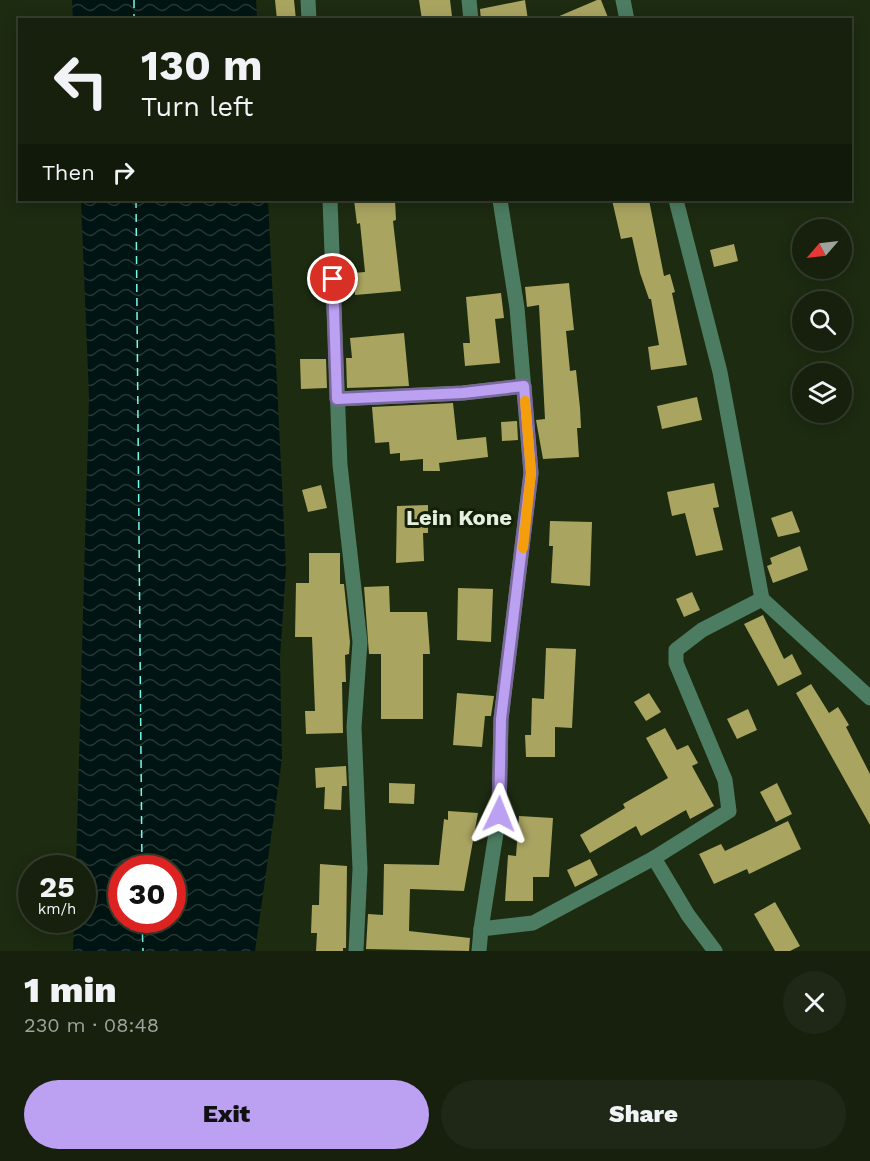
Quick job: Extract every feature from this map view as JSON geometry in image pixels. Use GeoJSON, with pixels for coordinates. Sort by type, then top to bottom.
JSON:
{"type":"FeatureCollection","features":[{"type":"Feature","properties":{"kind":"street"},"geometry":{"type":"LineString","coordinates":[[308,0],[309,18]]}},
{"type":"Feature","properties":{"kind":"street"},"geometry":{"type":"LineString","coordinates":[[469,0],[471,18]]}},
{"type":"Feature","properties":{"kind":"street"},"geometry":{"type":"LineString","coordinates":[[623,0],[627,18]]}},
{"type":"Feature","properties":{"kind":"street"},"geometry":{"type":"LineString","coordinates":[[330,201],[340,465],[360,642],[354,728],[360,869],[356,951]]}},
{"type":"Feature","properties":{"kind":"street"},"geometry":{"type":"LineString","coordinates":[[479,951],[499,814],[501,719],[531,473],[517,308],[500,201]]}},
{"type":"Feature","properties":{"kind":"street"},"geometry":{"type":"LineString","coordinates":[[676,201],[720,372],[762,599],[870,698]]}},
{"type":"Feature","properties":{"kind":"street"},"geometry":{"type":"LineString","coordinates":[[337,399],[463,393],[524,386]]}},
{"type":"Feature","properties":{"kind":"street"},"geometry":{"type":"LineString","coordinates":[[481,929],[533,923],[654,858],[729,811],[725,780],[676,663],[676,650],[702,630],[762,599]]}},
{"type":"Feature","properties":{"kind":"street"},"geometry":{"type":"LineString","coordinates":[[654,858],[688,915],[715,951]]}},
{"type":"Feature","properties":{"kind":"water"},"geometry":{"type":"Polygon","coordinates":[[[72,0],[256,0],[257,18],[73,18],[72,0]]]}},
{"type":"Feature","properties":{"kind":"water"},"geometry":{"type":"Polygon","coordinates":[[[81,201],[268,201],[286,568],[280,658],[282,759],[255,951],[73,951],[74,933],[96,933],[96,855],[76,855],[89,397],[81,201]]]}},
{"type":"Feature","properties":{"kind":"building"},"geometry":{"type":"Polygon","coordinates":[[[275,0],[294,0],[296,18],[277,18],[275,0]]]}},
{"type":"Feature","properties":{"kind":"building"},"geometry":{"type":"Polygon","coordinates":[[[419,0],[450,0],[452,16],[422,18],[419,0]]]}},
{"type":"Feature","properties":{"kind":"building"},"geometry":{"type":"Polygon","coordinates":[[[525,0],[528,18],[481,18],[480,9],[525,0]]]}},
{"type":"Feature","properties":{"kind":"building"},"geometry":{"type":"Polygon","coordinates":[[[601,0],[608,18],[555,18],[601,0]]]}},
{"type":"Feature","properties":{"kind":"building"},"geometry":{"type":"Polygon","coordinates":[[[354,201],[395,201],[396,220],[393,221],[401,291],[355,295],[353,273],[365,272],[360,223],[357,224],[354,201]]]}},
{"type":"Feature","properties":{"kind":"building"},"geometry":{"type":"Polygon","coordinates":[[[612,201],[649,201],[664,276],[670,274],[675,292],[672,293],[687,365],[651,370],[648,347],[659,345],[651,299],[649,299],[640,273],[632,237],[621,239],[612,201]]]}},
{"type":"Feature","properties":{"kind":"building"},"geometry":{"type":"Polygon","coordinates":[[[734,244],[738,261],[714,267],[710,250],[734,244]]]}},
{"type":"Feature","properties":{"kind":"building"},"geometry":{"type":"Polygon","coordinates":[[[569,283],[574,330],[566,331],[570,371],[576,370],[580,408],[581,428],[577,428],[579,457],[543,459],[536,420],[545,419],[539,305],[527,307],[525,287],[569,283]]]}},
{"type":"Feature","properties":{"kind":"building"},"geometry":{"type":"Polygon","coordinates":[[[501,293],[504,318],[495,319],[500,363],[465,366],[463,343],[470,343],[466,297],[501,293]]]}},
{"type":"Feature","properties":{"kind":"building"},"geometry":{"type":"Polygon","coordinates":[[[404,333],[409,386],[347,388],[346,358],[352,358],[350,338],[404,333]]]}},
{"type":"Feature","properties":{"kind":"building"},"geometry":{"type":"Polygon","coordinates":[[[300,359],[326,359],[327,388],[301,389],[300,359]]]}},
{"type":"Feature","properties":{"kind":"building"},"geometry":{"type":"Polygon","coordinates":[[[697,397],[702,420],[662,429],[657,406],[697,397]]]}},
{"type":"Feature","properties":{"kind":"building"},"geometry":{"type":"Polygon","coordinates":[[[453,403],[457,440],[486,437],[488,457],[439,463],[440,471],[423,471],[423,459],[400,461],[400,453],[390,454],[389,442],[375,443],[372,407],[453,403]]]}},
{"type":"Feature","properties":{"kind":"building"},"geometry":{"type":"Polygon","coordinates":[[[517,421],[518,440],[502,441],[501,422],[517,421]]]}},
{"type":"Feature","properties":{"kind":"building"},"geometry":{"type":"Polygon","coordinates":[[[714,483],[719,507],[713,508],[723,550],[696,556],[685,513],[672,516],[667,492],[714,483]]]}},
{"type":"Feature","properties":{"kind":"building"},"geometry":{"type":"Polygon","coordinates":[[[321,485],[327,508],[308,512],[302,490],[321,485]]]}},
{"type":"Feature","properties":{"kind":"building"},"geometry":{"type":"Polygon","coordinates":[[[428,505],[428,533],[423,533],[424,561],[396,563],[397,506],[428,505]]]}},
{"type":"Feature","properties":{"kind":"building"},"geometry":{"type":"Polygon","coordinates":[[[792,511],[800,532],[778,537],[771,518],[792,511]]]}},
{"type":"Feature","properties":{"kind":"building"},"geometry":{"type":"Polygon","coordinates":[[[550,521],[592,522],[590,586],[551,583],[553,546],[549,546],[550,521]]]}},
{"type":"Feature","properties":{"kind":"building"},"geometry":{"type":"Polygon","coordinates":[[[800,546],[808,570],[773,583],[767,566],[772,564],[770,558],[800,546]]]}},
{"type":"Feature","properties":{"kind":"building"},"geometry":{"type":"Polygon","coordinates":[[[309,553],[340,553],[340,584],[344,584],[350,642],[349,654],[345,655],[346,682],[342,682],[343,733],[306,734],[305,711],[315,711],[312,637],[295,637],[296,583],[309,583],[309,553]]]}},
{"type":"Feature","properties":{"kind":"building"},"geometry":{"type":"Polygon","coordinates":[[[389,586],[390,612],[427,612],[430,654],[423,654],[423,719],[381,719],[381,654],[369,654],[364,587],[389,586]]]}},
{"type":"Feature","properties":{"kind":"building"},"geometry":{"type":"Polygon","coordinates":[[[458,588],[493,589],[491,642],[457,640],[458,588]]]}},
{"type":"Feature","properties":{"kind":"building"},"geometry":{"type":"Polygon","coordinates":[[[692,592],[700,610],[684,617],[676,599],[692,592]]]}},
{"type":"Feature","properties":{"kind":"building"},"geometry":{"type":"Polygon","coordinates":[[[763,615],[784,659],[792,654],[802,674],[778,686],[744,624],[763,615]]]}},
{"type":"Feature","properties":{"kind":"building"},"geometry":{"type":"Polygon","coordinates":[[[546,648],[576,649],[572,728],[555,727],[555,757],[526,757],[525,735],[531,735],[532,698],[544,699],[546,648]]]}},
{"type":"Feature","properties":{"kind":"building"},"geometry":{"type":"Polygon","coordinates":[[[811,684],[829,713],[838,707],[849,725],[846,727],[870,774],[870,825],[796,693],[811,684]]]}},
{"type":"Feature","properties":{"kind":"building"},"geometry":{"type":"Polygon","coordinates":[[[457,693],[494,696],[491,716],[485,716],[482,747],[453,745],[457,693]]]}},
{"type":"Feature","properties":{"kind":"building"},"geometry":{"type":"Polygon","coordinates":[[[649,693],[661,712],[646,721],[634,702],[649,693]]]}},
{"type":"Feature","properties":{"kind":"building"},"geometry":{"type":"Polygon","coordinates":[[[748,709],[757,730],[737,739],[727,719],[748,709]]]}},
{"type":"Feature","properties":{"kind":"building"},"geometry":{"type":"Polygon","coordinates":[[[665,728],[677,750],[688,745],[698,763],[692,766],[714,806],[690,819],[686,810],[641,836],[636,826],[590,853],[580,835],[625,808],[623,804],[668,778],[646,738],[665,728]]]}},
{"type":"Feature","properties":{"kind":"building"},"geometry":{"type":"Polygon","coordinates":[[[346,766],[347,786],[342,786],[341,810],[324,809],[325,787],[316,788],[315,768],[346,766]]]}},
{"type":"Feature","properties":{"kind":"building"},"geometry":{"type":"Polygon","coordinates":[[[389,783],[415,784],[414,804],[389,803],[389,783]]]}},
{"type":"Feature","properties":{"kind":"building"},"geometry":{"type":"Polygon","coordinates":[[[777,783],[792,814],[776,822],[760,792],[777,783]]]}},
{"type":"Feature","properties":{"kind":"building"},"geometry":{"type":"Polygon","coordinates":[[[448,811],[478,813],[464,891],[410,889],[409,931],[470,938],[469,951],[366,949],[368,914],[383,915],[384,864],[439,865],[444,819],[448,820],[448,811]]]}},
{"type":"Feature","properties":{"kind":"building"},"geometry":{"type":"Polygon","coordinates":[[[519,816],[553,818],[549,877],[533,877],[533,901],[505,901],[508,855],[516,856],[519,816]]]}},
{"type":"Feature","properties":{"kind":"building"},"geometry":{"type":"Polygon","coordinates":[[[788,821],[801,849],[749,874],[747,869],[714,884],[699,854],[721,844],[725,851],[788,821]]]}},
{"type":"Feature","properties":{"kind":"building"},"geometry":{"type":"Polygon","coordinates":[[[590,859],[598,875],[575,887],[567,870],[590,859]]]}},
{"type":"Feature","properties":{"kind":"building"},"geometry":{"type":"Polygon","coordinates":[[[320,864],[347,866],[346,948],[343,948],[343,951],[316,951],[317,933],[311,933],[312,905],[319,905],[320,864]]]}},
{"type":"Feature","properties":{"kind":"building"},"geometry":{"type":"Polygon","coordinates":[[[775,902],[800,946],[790,951],[775,951],[754,914],[775,902]]]}},
{"type":"Feature","properties":{"kind":"ferry route"},"geometry":{"type":"LineString","coordinates":[[134,0],[134,18]]}},
{"type":"Feature","properties":{"kind":"ferry route"},"geometry":{"type":"LineString","coordinates":[[136,201],[142,855]]}},
{"type":"Feature","properties":{"kind":"ferry route"},"geometry":{"type":"LineString","coordinates":[[142,933],[143,951]]}},
{"type":"Feature","properties":{"kind":"slow traffic"},"geometry":{"type":"LineString","coordinates":[[523,548],[531,473],[525,401]]}},
{"type":"Feature","properties":{"kind":"district","name":"Lein Kone"},"geometry":{"type":"Point","coordinates":[459,517]}},
{"type":"Feature","properties":{"kind":"route"},"geometry":{"type":"LineString","coordinates":[[333,279],[337,399],[463,393],[524,386],[531,473],[515,623],[501,719],[499,814]]}}]}
